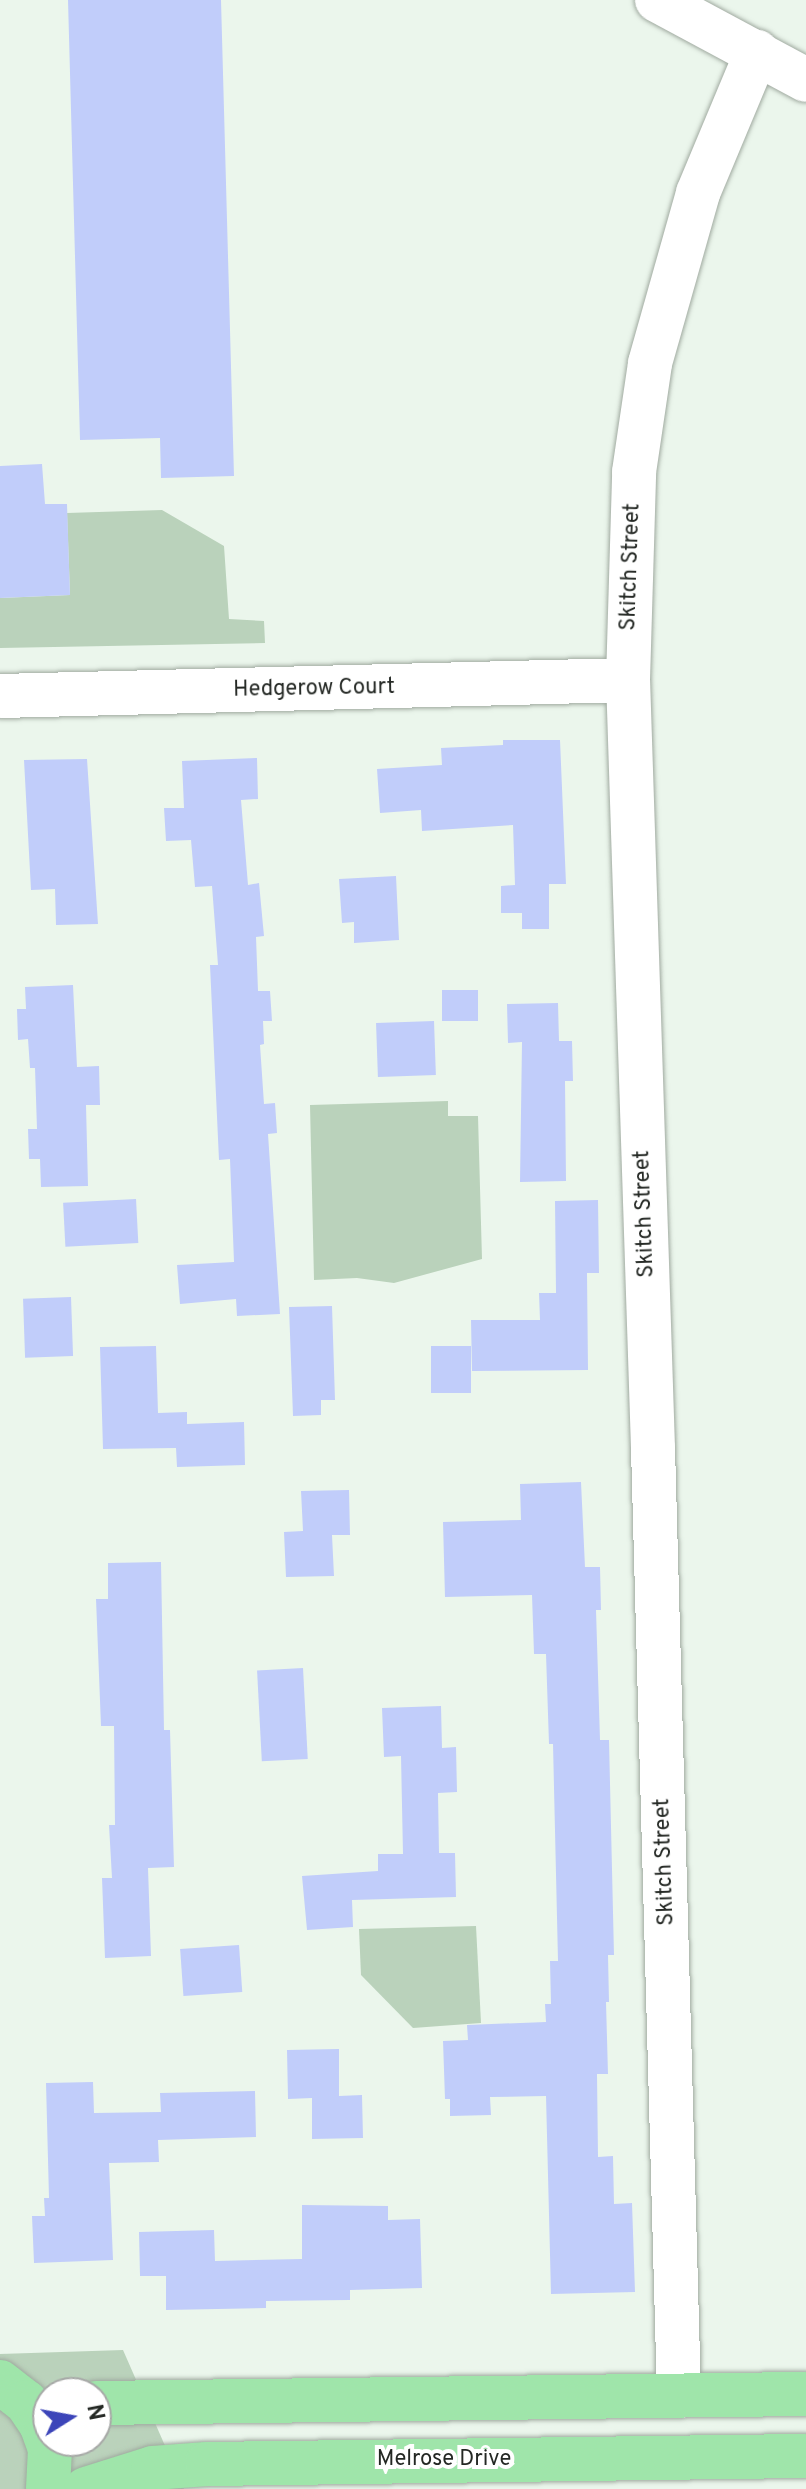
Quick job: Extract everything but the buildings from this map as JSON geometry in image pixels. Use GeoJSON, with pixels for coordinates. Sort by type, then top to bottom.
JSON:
{"type":"FeatureCollection","features":[{"type":"Feature","properties":{"kind":"main road"},"geometry":{"type":"LineString","coordinates":[[2,2383],[32,2391]]}},
{"type":"Feature","properties":{"kind":"main road"},"geometry":{"type":"LineString","coordinates":[[2,2383],[26,2402],[41,2424],[50,2449],[48,2489]]}},
{"type":"Feature","properties":{"kind":"main road"},"geometry":{"type":"LineString","coordinates":[[112,2403],[806,2394]]}},
{"type":"Feature","properties":{"kind":"main road","name":"Melrose Drive"},"geometry":{"type":"LineString","coordinates":[[86,2489],[153,2468],[207,2464],[806,2456]]}},
{"type":"Feature","properties":{"kind":"street"},"geometry":{"type":"LineString","coordinates":[[657,0],[806,80]]}},
{"type":"Feature","properties":{"kind":"street","name":"Skitch Street"},"geometry":{"type":"LineString","coordinates":[[679,2396],[628,680],[634,472],[650,363],[698,193],[757,52]]}},
{"type":"Feature","properties":{"kind":"street","name":"Hedgerow Court"},"geometry":{"type":"LineString","coordinates":[[0,696],[628,680]]}},
{"type":"Feature","properties":{"kind":"green space"},"geometry":{"type":"Polygon","coordinates":[[[162,510],[224,546],[229,619],[264,621],[265,643],[0,648],[0,598],[70,595],[67,513],[162,510]]]}},
{"type":"Feature","properties":{"kind":"green space"},"geometry":{"type":"Polygon","coordinates":[[[448,1101],[448,1116],[478,1116],[482,1259],[394,1283],[357,1278],[314,1280],[310,1105],[448,1101]]]}},
{"type":"Feature","properties":{"kind":"green space"},"geometry":{"type":"Polygon","coordinates":[[[476,1926],[481,2023],[413,2028],[361,1975],[359,1929],[476,1926]]]}},
{"type":"Feature","properties":{"kind":"green space"},"geometry":{"type":"Polygon","coordinates":[[[123,2350],[184,2489],[0,2489],[0,2354],[123,2350]]]}}]}
